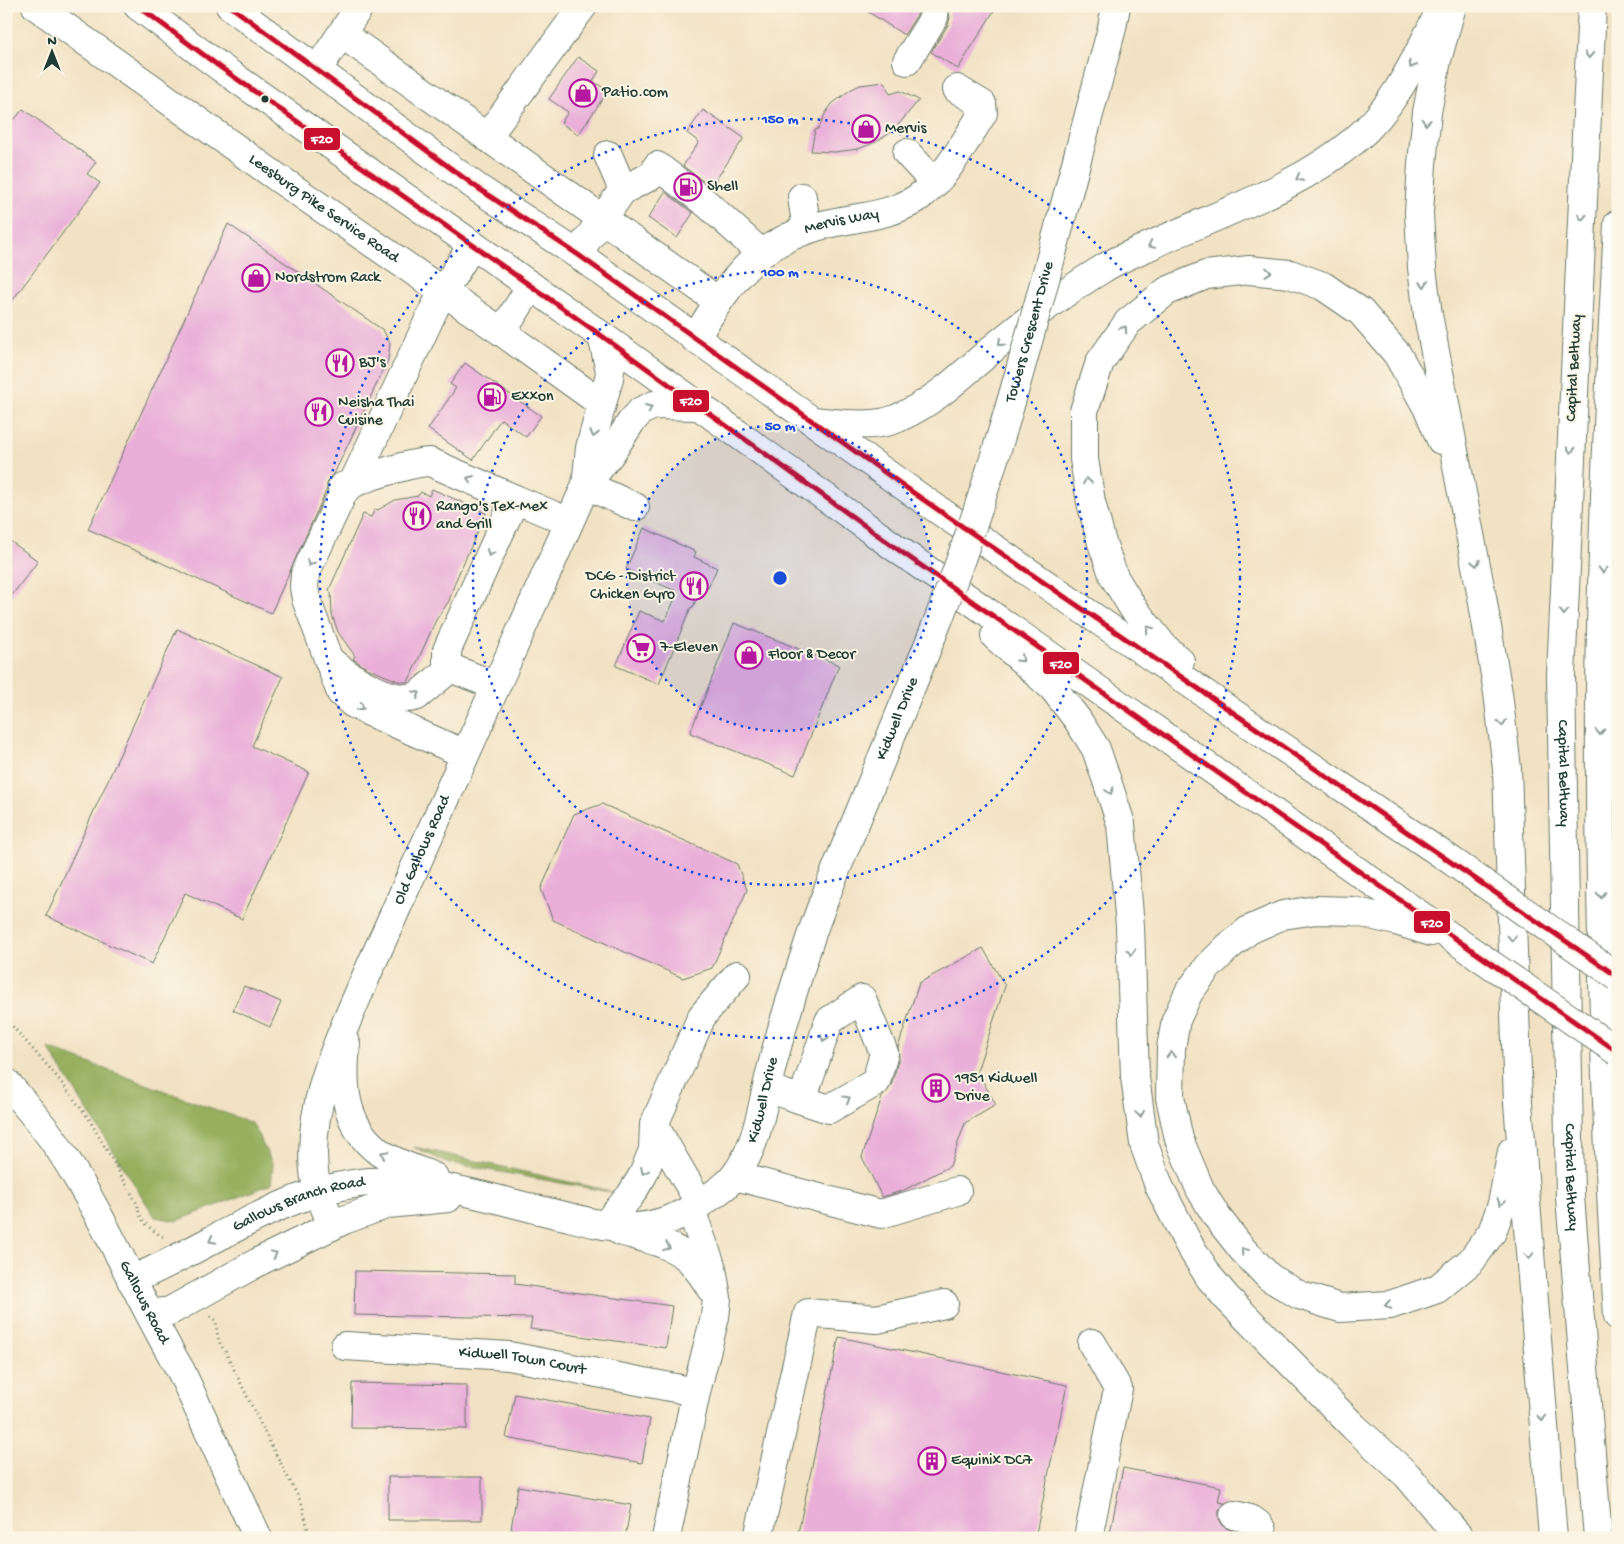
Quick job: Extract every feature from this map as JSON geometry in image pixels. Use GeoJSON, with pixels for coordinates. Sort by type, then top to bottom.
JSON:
{"type":"FeatureCollection","features":[{"type":"Feature","properties":{"kind":"main road"},"geometry":{"type":"LineString","coordinates":[[138,6],[282,112],[602,336],[893,546],[1618,1052]]}},
{"type":"Feature","properties":{"kind":"main road"},"geometry":{"type":"LineString","coordinates":[[230,6],[479,189],[577,254],[918,496],[1618,976]]}},
{"type":"Feature","properties":{"kind":"main road"},"geometry":{"type":"LineString","coordinates":[[317,70],[360,6]]}},
{"type":"Feature","properties":{"kind":"main road"},"geometry":{"type":"LineString","coordinates":[[487,137],[583,6]]}},
{"type":"Feature","properties":{"kind":"main road","name":"Towers Crescent Drive"},"geometry":{"type":"LineString","coordinates":[[925,653],[966,542],[1003,428],[1079,152],[1112,28],[1116,6]]}},
{"type":"Feature","properties":{"kind":"main road"},"geometry":{"type":"LineString","coordinates":[[813,421],[864,425],[895,420],[928,403],[956,382],[1029,319],[1106,267],[1165,238],[1261,197],[1332,158],[1356,140],[1377,119],[1397,92],[1442,6]]}},
{"type":"Feature","properties":{"kind":"main road"},"geometry":{"type":"LineString","coordinates":[[1452,6],[1437,60],[1427,112],[1420,213],[1422,268],[1428,316],[1498,693],[1507,769],[1518,1103],[1552,1538]]}},
{"type":"Feature","properties":{"kind":"main road","name":"Capital Beltway"},"geometry":{"type":"LineString","coordinates":[[1592,6],[1561,675],[1570,1197],[1598,1538]]}},
{"type":"Feature","properties":{"kind":"main road","name":"Leesburg Pike Service Road"},"geometry":{"type":"LineString","coordinates":[[43,9],[602,404]]}},
{"type":"Feature","properties":{"kind":"main road"},"geometry":{"type":"LineString","coordinates":[[907,61],[934,17]]}},
{"type":"Feature","properties":{"kind":"main road"},"geometry":{"type":"LineString","coordinates":[[342,34],[718,301]]}},
{"type":"Feature","properties":{"kind":"main road","name":"Mervis Way"},"geometry":{"type":"LineString","coordinates":[[695,339],[718,301],[748,264],[761,252],[778,242],[807,230],[904,206],[918,198],[935,183],[943,175],[983,113],[982,104],[957,89]]}},
{"type":"Feature","properties":{"kind":"main road"},"geometry":{"type":"LineString","coordinates":[[907,154],[935,183]]}},
{"type":"Feature","properties":{"kind":"main road"},"geometry":{"type":"LineString","coordinates":[[608,155],[623,190]]}},
{"type":"Feature","properties":{"kind":"main road"},"geometry":{"type":"LineString","coordinates":[[577,254],[623,190],[654,171],[706,203],[761,252]]}},
{"type":"Feature","properties":{"kind":"main road"},"geometry":{"type":"LineString","coordinates":[[802,197],[807,230]]}},
{"type":"Feature","properties":{"kind":"main road"},"geometry":{"type":"LineString","coordinates":[[1618,224],[1604,522],[1600,701],[1601,887],[1606,1096],[1618,1316]]}},
{"type":"Feature","properties":{"kind":"main road"},"geometry":{"type":"LineString","coordinates":[[465,754],[366,710],[348,700],[339,690],[328,659],[294,589],[305,574],[316,531],[343,493],[341,484],[443,292],[472,245]]}},
{"type":"Feature","properties":{"kind":"main road"},"geometry":{"type":"LineString","coordinates":[[1262,733],[1164,647],[1133,608],[1114,577],[1102,543],[1091,502],[1084,459],[1084,412],[1100,362],[1128,322],[1167,291],[1206,275],[1249,270],[1290,274],[1324,286],[1361,312],[1397,354],[1429,411],[1450,462],[1466,515]]}},
{"type":"Feature","properties":{"kind":"main road"},"geometry":{"type":"LineString","coordinates":[[502,332],[531,286]]}},
{"type":"Feature","properties":{"kind":"main road","name":"Old Gallows Road"},"geometry":{"type":"LineString","coordinates":[[586,485],[590,448],[607,391],[610,371],[602,336]]}},
{"type":"Feature","properties":{"kind":"main road","name":"Old Gallows Road"},"geometry":{"type":"LineString","coordinates":[[332,1226],[314,1173],[316,1117],[323,1087],[335,1048],[465,754],[586,485],[611,453],[631,422],[641,412],[654,405],[697,406]]}},
{"type":"Feature","properties":{"kind":"main road"},"geometry":{"type":"LineString","coordinates":[[341,484],[417,463],[430,462],[569,522]]}},
{"type":"Feature","properties":{"kind":"main road"},"geometry":{"type":"LineString","coordinates":[[586,485],[634,507]]}},
{"type":"Feature","properties":{"kind":"main road"},"geometry":{"type":"LineString","coordinates":[[496,686],[453,669],[447,662],[447,650],[515,499]]}},
{"type":"Feature","properties":{"kind":"main road"},"geometry":{"type":"LineString","coordinates":[[893,546],[1053,688],[1077,719],[1096,749],[1121,824],[1130,926],[1135,1077],[1144,1144],[1159,1186],[1188,1242],[1210,1278],[1226,1297],[1354,1427],[1407,1475],[1460,1538]]}},
{"type":"Feature","properties":{"kind":"main road","name":"Kidwell Drive"},"geometry":{"type":"LineString","coordinates":[[695,1207],[723,1188],[735,1176],[748,1156],[757,1132],[788,1008],[810,940],[925,653]]}},
{"type":"Feature","properties":{"kind":"main road"},"geometry":{"type":"LineString","coordinates":[[328,659],[349,676],[392,696],[404,699],[417,696],[453,669]]}},
{"type":"Feature","properties":{"kind":"main road"},"geometry":{"type":"LineString","coordinates":[[1454,939],[1396,921],[1341,910],[1316,910],[1282,915],[1249,930],[1208,966],[1190,992],[1176,1020],[1171,1048],[1170,1096],[1179,1139],[1200,1189],[1217,1217],[1242,1249],[1269,1277],[1299,1295],[1340,1308],[1390,1306],[1437,1289],[1471,1261],[1492,1232],[1502,1204],[1512,1155],[1518,1103]]}},
{"type":"Feature","properties":{"kind":"main road"},"geometry":{"type":"LineString","coordinates":[[717,1298],[701,1274],[680,1253],[605,1225],[630,1196],[642,1175],[653,1150],[654,1125],[702,1016],[737,975]]}},
{"type":"Feature","properties":{"kind":"main road"},"geometry":{"type":"LineString","coordinates":[[349,1016],[344,1077],[346,1097],[352,1121],[363,1137],[378,1151],[477,1195]]}},
{"type":"Feature","properties":{"kind":"main road","name":"Gallows Road"},"geometry":{"type":"LineString","coordinates":[[6,1082],[36,1117],[61,1152],[90,1201],[181,1371],[258,1538]]}},
{"type":"Feature","properties":{"kind":"main road"},"geometry":{"type":"LineString","coordinates":[[767,1088],[802,1100]]}},
{"type":"Feature","properties":{"kind":"main road"},"geometry":{"type":"LineString","coordinates":[[654,1125],[686,1182],[712,1268],[717,1298],[715,1317],[696,1392],[666,1538]]}},
{"type":"Feature","properties":{"kind":"main road"},"geometry":{"type":"LineString","coordinates":[[735,1176],[881,1214],[957,1192]]}},
{"type":"Feature","properties":{"kind":"main road","name":"Gallows Branch Road"},"geometry":{"type":"LineString","coordinates":[[131,1280],[275,1208],[320,1190],[346,1184],[372,1181],[420,1183],[605,1225],[636,1227],[657,1223],[695,1207]]}},
{"type":"Feature","properties":{"kind":"main road","name":"Gallows Branch Road"},"geometry":{"type":"LineString","coordinates":[[150,1314],[170,1311],[260,1260],[332,1226],[388,1204],[477,1195]]}},
{"type":"Feature","properties":{"kind":"main road"},"geometry":{"type":"LineString","coordinates":[[758,1538],[808,1313],[877,1319],[944,1304]]}},
{"type":"Feature","properties":{"kind":"main road"},"geometry":{"type":"LineString","coordinates":[[1088,1538],[1118,1389],[1092,1343]]}},
{"type":"Feature","properties":{"kind":"main road","name":"Kidwell Town Court"},"geometry":{"type":"LineString","coordinates":[[345,1346],[509,1356],[696,1392]]}},
{"type":"Feature","properties":{"kind":"main road"},"geometry":{"type":"LineString","coordinates":[[1234,1516],[1250,1518],[1261,1528],[1262,1538]]}},
{"type":"Feature","properties":{"kind":"green space"},"geometry":{"type":"Polygon","coordinates":[[[48,1048],[252,1123],[273,1165],[271,1184],[177,1221],[155,1217],[48,1048]]]}},
{"type":"Feature","properties":{"kind":"green space"},"geometry":{"type":"Polygon","coordinates":[[[414,1147],[627,1195],[445,1162],[414,1147]]]}},
{"type":"Feature","properties":{"kind":"building"},"geometry":{"type":"Polygon","coordinates":[[[859,6],[923,6],[904,35],[859,6]]]}},
{"type":"Feature","properties":{"kind":"building"},"geometry":{"type":"Polygon","coordinates":[[[945,6],[997,6],[958,69],[931,52],[948,25],[950,17],[945,6]]]}},
{"type":"Feature","properties":{"kind":"building"},"geometry":{"type":"Polygon","coordinates":[[[578,57],[599,71],[593,81],[608,91],[578,135],[561,123],[568,112],[549,99],[578,57]]]}},
{"type":"Feature","properties":{"kind":"building"},"geometry":{"type":"Polygon","coordinates":[[[884,82],[890,94],[900,91],[919,100],[893,131],[876,142],[858,149],[835,152],[811,151],[815,130],[819,128],[832,104],[860,85],[884,82]]]}},
{"type":"Feature","properties":{"kind":"building"},"geometry":{"type":"Polygon","coordinates":[[[23,109],[96,162],[87,174],[100,183],[6,309],[6,115],[14,120],[23,109]]]}},
{"type":"Feature","properties":{"kind":"building"},"geometry":{"type":"Polygon","coordinates":[[[703,110],[744,138],[711,187],[683,166],[699,142],[687,133],[703,110]]]}},
{"type":"Feature","properties":{"kind":"building"},"geometry":{"type":"Polygon","coordinates":[[[665,192],[693,213],[677,238],[648,218],[665,192]]]}},
{"type":"Feature","properties":{"kind":"building"},"geometry":{"type":"Polygon","coordinates":[[[228,224],[383,330],[390,343],[388,360],[334,474],[330,477],[327,489],[271,613],[88,529],[228,224]]]}},
{"type":"Feature","properties":{"kind":"building"},"geometry":{"type":"Polygon","coordinates":[[[465,363],[541,416],[526,437],[501,419],[473,460],[428,429],[456,388],[450,384],[465,363]]]}},
{"type":"Feature","properties":{"kind":"building"},"geometry":{"type":"Polygon","coordinates":[[[432,489],[486,513],[455,582],[449,601],[436,620],[408,682],[398,681],[369,669],[353,659],[355,656],[338,632],[332,615],[331,592],[329,590],[363,514],[371,517],[375,509],[378,510],[395,500],[418,496],[421,492],[429,496],[432,489]]]}},
{"type":"Feature","properties":{"kind":"building"},"geometry":{"type":"Polygon","coordinates":[[[644,528],[696,552],[694,557],[717,568],[708,588],[702,586],[693,607],[691,607],[659,684],[616,666],[639,611],[665,621],[678,592],[626,569],[644,528]]]}},
{"type":"Feature","properties":{"kind":"building"},"geometry":{"type":"Polygon","coordinates":[[[6,538],[38,561],[6,603],[6,538]]]}},
{"type":"Feature","properties":{"kind":"building"},"geometry":{"type":"Polygon","coordinates":[[[734,623],[839,665],[795,775],[690,733],[734,623]]]}},
{"type":"Feature","properties":{"kind":"building"},"geometry":{"type":"Polygon","coordinates":[[[177,629],[283,677],[252,746],[309,772],[242,919],[185,893],[152,964],[46,916],[177,629]]]}},
{"type":"Feature","properties":{"kind":"building"},"geometry":{"type":"Polygon","coordinates":[[[602,804],[737,864],[747,890],[712,968],[683,978],[553,920],[541,889],[574,814],[602,804]]]}},
{"type":"Feature","properties":{"kind":"building","name":"1951 Kidwell Drive"},"geometry":{"type":"Polygon","coordinates":[[[983,948],[1005,986],[977,1071],[996,1105],[965,1123],[950,1166],[902,1191],[882,1197],[862,1157],[882,1097],[891,1086],[899,1057],[898,1047],[919,983],[983,948]]]}},
{"type":"Feature","properties":{"kind":"building"},"geometry":{"type":"Polygon","coordinates":[[[244,986],[281,1002],[270,1027],[233,1010],[244,986]]]}},
{"type":"Feature","properties":{"kind":"building"},"geometry":{"type":"Polygon","coordinates":[[[355,1271],[515,1274],[515,1284],[672,1306],[666,1348],[530,1329],[532,1318],[354,1315],[355,1271]]]}},
{"type":"Feature","properties":{"kind":"building","name":"Equinix DC7"},"geometry":{"type":"Polygon","coordinates":[[[839,1337],[1067,1385],[1035,1538],[797,1538],[839,1337]]]}},
{"type":"Feature","properties":{"kind":"building"},"geometry":{"type":"Polygon","coordinates":[[[352,1383],[467,1385],[467,1429],[351,1428],[352,1383]]]}},
{"type":"Feature","properties":{"kind":"building"},"geometry":{"type":"Polygon","coordinates":[[[515,1394],[650,1419],[642,1463],[506,1438],[515,1394]]]}},
{"type":"Feature","properties":{"kind":"building"},"geometry":{"type":"Polygon","coordinates":[[[1123,1468],[1221,1487],[1218,1502],[1225,1503],[1219,1511],[1219,1519],[1224,1527],[1231,1530],[1230,1538],[1109,1538],[1123,1468]]]}},
{"type":"Feature","properties":{"kind":"building"},"geometry":{"type":"Polygon","coordinates":[[[388,1477],[482,1477],[482,1520],[388,1520],[388,1477]]]}},
{"type":"Feature","properties":{"kind":"building"},"geometry":{"type":"Polygon","coordinates":[[[518,1486],[631,1505],[625,1538],[563,1538],[511,1529],[518,1486]]]}},
{"type":"Feature","properties":{"kind":"transit line","name":"F20"},"geometry":{"type":"LineString","coordinates":[[138,6],[220,67],[602,336],[893,546],[1618,1052]]}},
{"type":"Feature","properties":{"kind":"transit line","name":"F20"},"geometry":{"type":"LineString","coordinates":[[230,6],[479,189],[577,254],[918,496],[1618,977]]}},
{"type":"Feature","properties":{"kind":"place","name":"Patio.com"},"geometry":{"type":"Point","coordinates":[583,93]}},
{"type":"Feature","properties":{"kind":"place","name":"Mervis"},"geometry":{"type":"Point","coordinates":[866,129]}},
{"type":"Feature","properties":{"kind":"place","name":"Shell"},"geometry":{"type":"Point","coordinates":[688,187]}},
{"type":"Feature","properties":{"kind":"place","name":"Nordstrom Rack"},"geometry":{"type":"Point","coordinates":[256,278]}},
{"type":"Feature","properties":{"kind":"place","name":"BJ's"},"geometry":{"type":"Point","coordinates":[340,363]}},
{"type":"Feature","properties":{"kind":"place","name":"Exxon"},"geometry":{"type":"Point","coordinates":[492,397]}},
{"type":"Feature","properties":{"kind":"place","name":"Neisha Thai Cuisine"},"geometry":{"type":"Point","coordinates":[319,412]}},
{"type":"Feature","properties":{"kind":"place","name":"Rango's Tex-Mex and Grill"},"geometry":{"type":"Point","coordinates":[417,516]}},
{"type":"Feature","properties":{"kind":"place","name":"DCG - District Chicken Gyro"},"geometry":{"type":"Point","coordinates":[694,586]}},
{"type":"Feature","properties":{"kind":"place","name":"7-Eleven"},"geometry":{"type":"Point","coordinates":[641,648]}},
{"type":"Feature","properties":{"kind":"place","name":"Floor & Decor"},"geometry":{"type":"Point","coordinates":[749,655]}},
{"type":"Feature","properties":{"kind":"place","name":"1951 Kidwell Drive"},"geometry":{"type":"Point","coordinates":[936,1088]}},
{"type":"Feature","properties":{"kind":"place","name":"Equinix DC7"},"geometry":{"type":"Point","coordinates":[932,1461]}}]}
